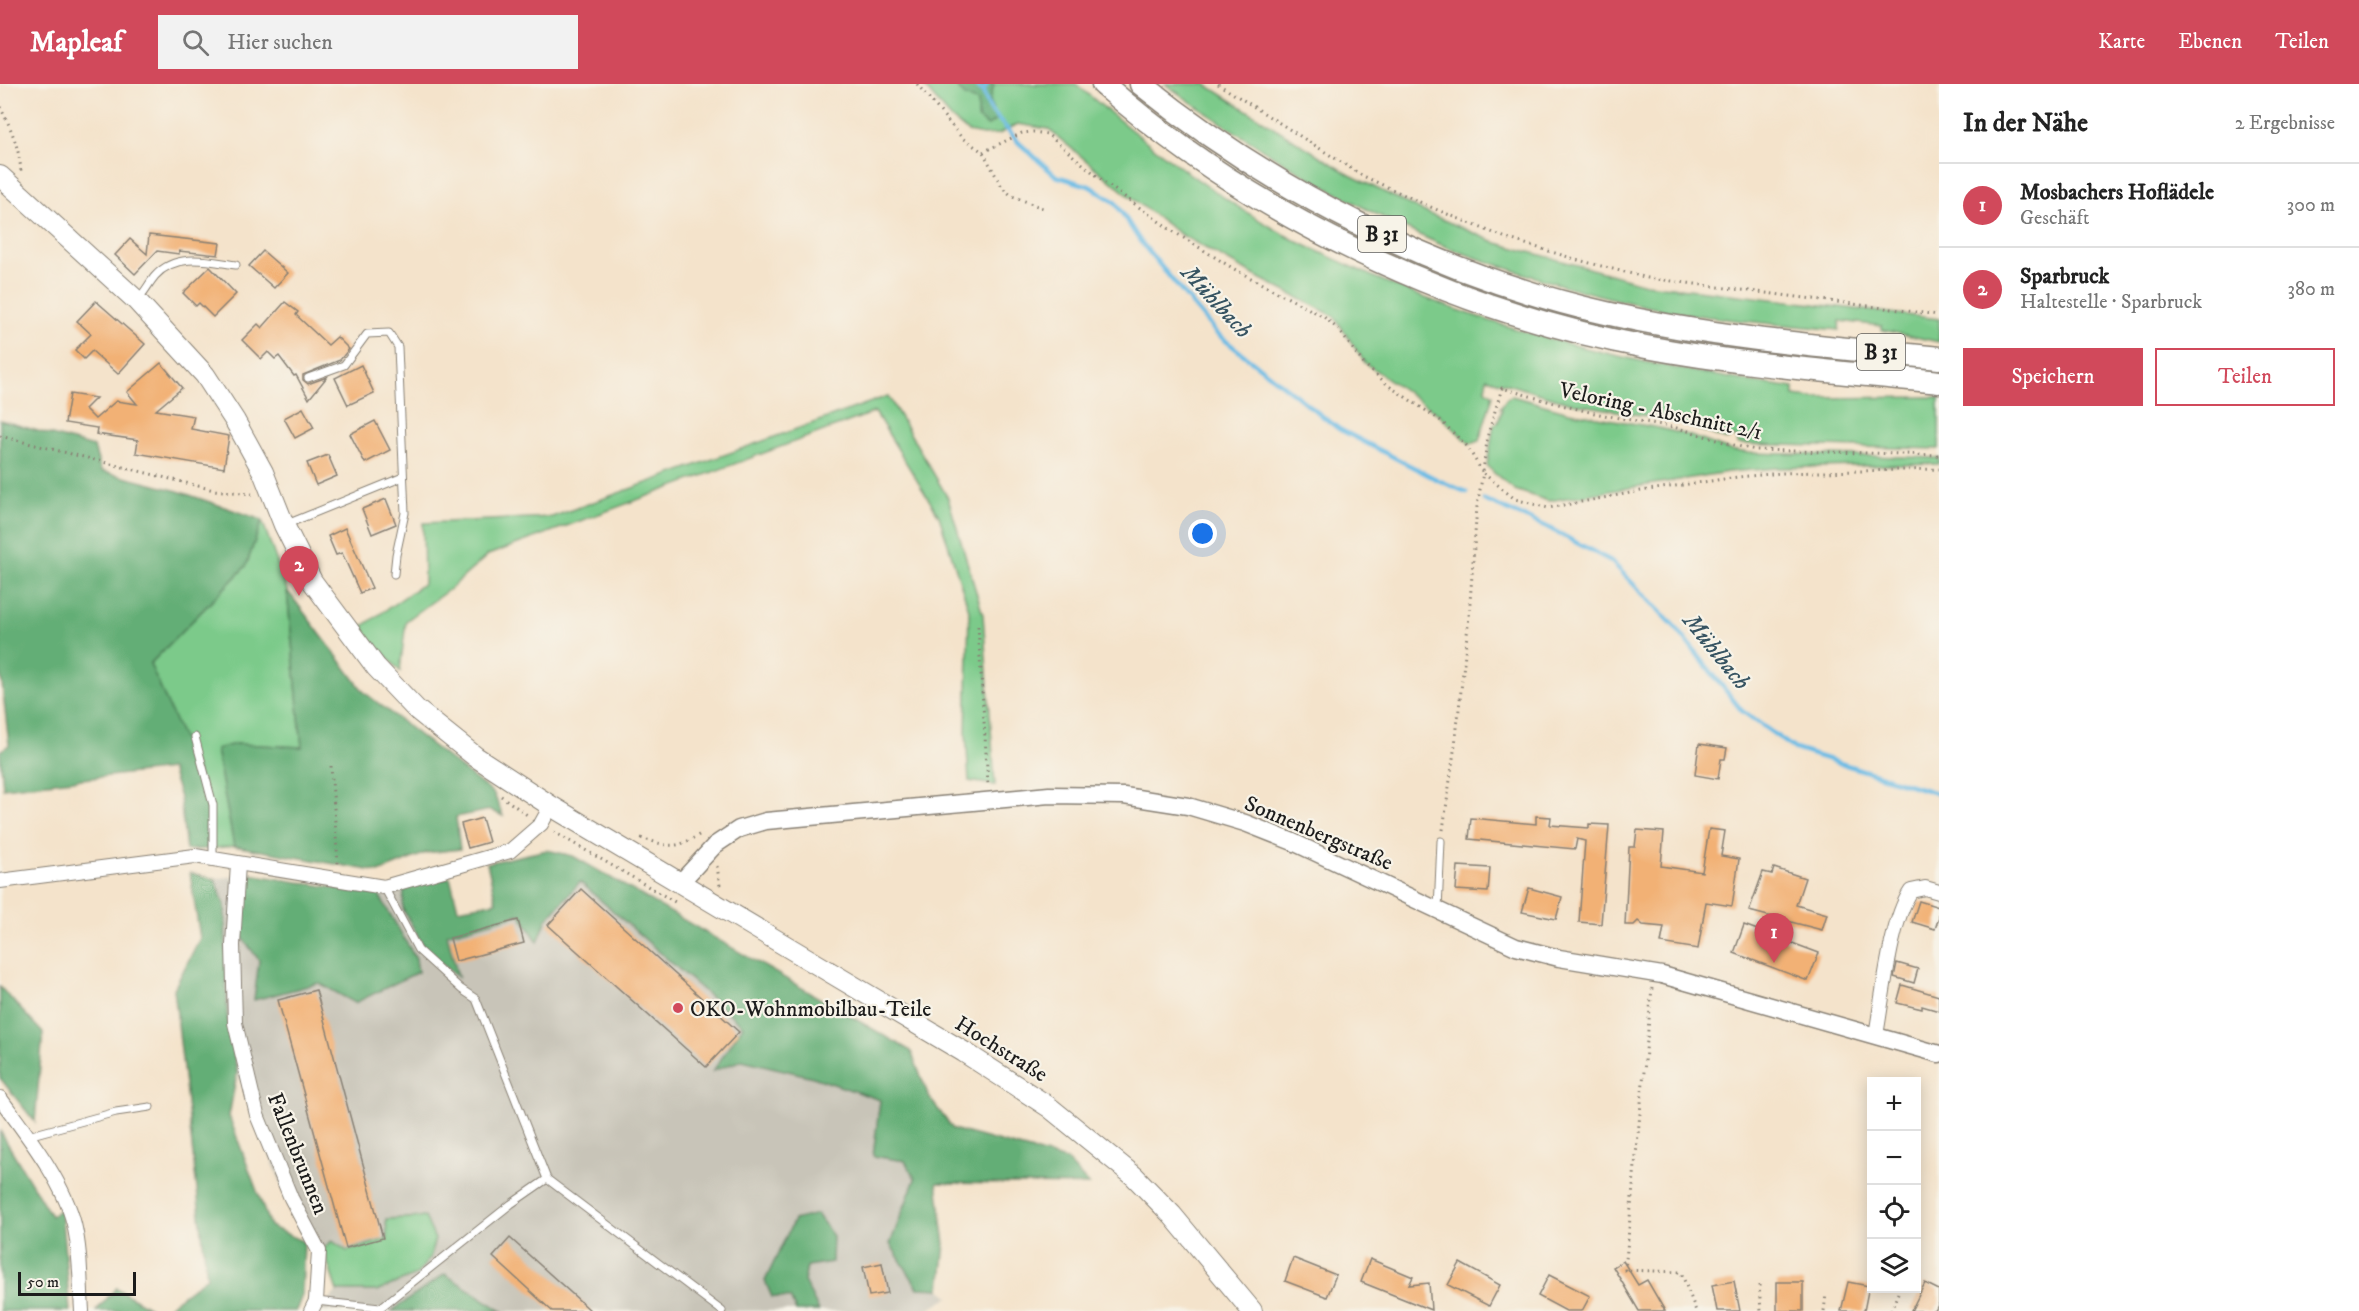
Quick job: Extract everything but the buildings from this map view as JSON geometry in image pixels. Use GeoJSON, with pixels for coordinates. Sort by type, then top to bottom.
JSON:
{"type":"FeatureCollection","features":[{"type":"Feature","properties":{"kind":"highway","name":"B 31"},"geometry":{"type":"LineString","coordinates":[[1102,84],[1187,150],[1295,218],[1353,248],[1450,291],[1557,325],[1644,347],[1725,360],[1939,382]]}},
{"type":"Feature","properties":{"kind":"highway","name":"B 31"},"geometry":{"type":"LineString","coordinates":[[1141,84],[1231,150],[1304,194],[1392,239],[1510,286],[1605,313],[1700,331],[1748,339],[1939,358]]}},
{"type":"Feature","properties":{"kind":"main road","name":"Hochstraße"},"geometry":{"type":"LineString","coordinates":[[0,176],[136,300],[205,375],[243,436],[312,581],[351,635],[395,688],[449,737],[551,806],[964,1052],[1049,1107],[1134,1176],[1172,1215],[1252,1311]]}},
{"type":"Feature","properties":{"kind":"street","name":"Sonnenbergstraße"},"geometry":{"type":"LineString","coordinates":[[680,883],[715,845],[739,829],[766,821],[1049,795],[1124,796],[1188,806],[1245,823],[1293,842],[1516,947],[1559,958],[1662,975],[1939,1054]]}},
{"type":"Feature","properties":{"kind":"street"},"geometry":{"type":"LineString","coordinates":[[0,882],[195,856],[384,887],[510,850],[541,824],[551,806]]}},
{"type":"Feature","properties":{"kind":"street","name":"Fallenbrunnen"},"geometry":{"type":"LineString","coordinates":[[238,864],[233,945],[235,1023],[257,1115],[291,1198],[319,1251],[314,1306]]}},
{"type":"Feature","properties":{"kind":"street"},"geometry":{"type":"LineString","coordinates":[[1876,1035],[1891,951],[1903,903],[1911,891],[1925,888],[1939,892]]}},
{"type":"Feature","properties":{"kind":"street"},"geometry":{"type":"LineString","coordinates":[[0,1098],[28,1136],[61,1190],[74,1222],[79,1256],[82,1311]]}},
{"type":"Feature","properties":{"kind":"lane"},"geometry":{"type":"LineString","coordinates":[[136,300],[156,275],[174,261],[202,259],[236,265]]}},
{"type":"Feature","properties":{"kind":"lane"},"geometry":{"type":"LineString","coordinates":[[308,378],[344,365],[367,334],[389,333],[398,348],[405,513],[394,574]]}},
{"type":"Feature","properties":{"kind":"lane"},"geometry":{"type":"LineString","coordinates":[[284,525],[402,477]]}},
{"type":"Feature","properties":{"kind":"lane"},"geometry":{"type":"LineString","coordinates":[[195,737],[213,805],[213,858]]}},
{"type":"Feature","properties":{"kind":"lane"},"geometry":{"type":"LineString","coordinates":[[1438,910],[1442,841]]}},
{"type":"Feature","properties":{"kind":"lane"},"geometry":{"type":"LineString","coordinates":[[384,887],[418,950],[461,989],[476,999],[547,1179],[722,1311]]}},
{"type":"Feature","properties":{"kind":"lane"},"geometry":{"type":"LineString","coordinates":[[28,1136],[116,1112],[150,1107]]}},
{"type":"Feature","properties":{"kind":"lane"},"geometry":{"type":"LineString","coordinates":[[314,1306],[380,1308],[511,1204],[547,1179]]}},
{"type":"Feature","properties":{"kind":"path"},"geometry":{"type":"LineString","coordinates":[[917,84],[962,138],[983,152],[1002,187],[1012,196],[1044,208]]}},
{"type":"Feature","properties":{"kind":"path"},"geometry":{"type":"LineString","coordinates":[[1218,84],[1363,176],[1434,209],[1506,238],[1648,278],[1939,315]]}},
{"type":"Feature","properties":{"kind":"path"},"geometry":{"type":"LineString","coordinates":[[0,107],[7,120],[20,159],[22,181]]}},
{"type":"Feature","properties":{"kind":"path"},"geometry":{"type":"LineString","coordinates":[[983,152],[1022,133],[1047,134],[1108,185],[1171,230],[1234,269],[1324,317],[1339,330],[1363,363],[1389,386],[1440,420],[1467,446],[1483,473],[1515,499],[1548,508],[1641,491],[1738,477],[1782,473],[1939,469]]}},
{"type":"Feature","properties":{"kind":"path","name":"Veloring - Abschnitt 2/1"},"geometry":{"type":"LineString","coordinates":[[1483,473],[1488,434],[1502,388],[1608,416],[1695,432],[1756,450],[1939,455]]}},
{"type":"Feature","properties":{"kind":"path"},"geometry":{"type":"LineString","coordinates":[[0,436],[214,490],[259,494],[270,490]]}},
{"type":"Feature","properties":{"kind":"path"},"geometry":{"type":"LineString","coordinates":[[1442,841],[1456,737],[1469,616],[1477,506],[1483,473]]}},
{"type":"Feature","properties":{"kind":"path"},"geometry":{"type":"LineString","coordinates":[[978,626],[988,789]]}},
{"type":"Feature","properties":{"kind":"path"},"geometry":{"type":"LineString","coordinates":[[331,766],[339,881]]}},
{"type":"Feature","properties":{"kind":"path"},"geometry":{"type":"LineString","coordinates":[[541,824],[678,904]]}},
{"type":"Feature","properties":{"kind":"path"},"geometry":{"type":"LineString","coordinates":[[639,837],[669,846],[684,845],[705,832]]}},
{"type":"Feature","properties":{"kind":"path"},"geometry":{"type":"LineString","coordinates":[[721,858],[717,865],[719,885],[723,889]]}},
{"type":"Feature","properties":{"kind":"path"},"geometry":{"type":"LineString","coordinates":[[1655,984],[1651,989],[1625,1270],[1681,1272],[1696,1311]]}},
{"type":"Feature","properties":{"kind":"path"},"geometry":{"type":"LineString","coordinates":[[1759,1285],[1761,1311]]}},
{"type":"Feature","properties":{"kind":"path"},"geometry":{"type":"LineString","coordinates":[[1891,1311],[1898,1293]]}},
{"type":"Feature","properties":{"kind":"path"},"geometry":{"type":"LineString","coordinates":[[1824,1311],[1826,1294]]}},
{"type":"Feature","properties":{"kind":"shaded area"},"geometry":{"type":"Polygon","coordinates":[[[249,874],[241,936],[259,960],[320,983],[355,1003],[416,959],[379,895],[404,888],[403,909],[425,949],[458,976],[446,934],[520,914],[538,942],[547,919],[580,882],[744,1026],[714,1071],[742,1060],[813,1077],[880,1100],[873,1155],[905,1161],[915,1179],[890,1244],[918,1288],[940,1289],[950,1297],[926,1311],[502,1311],[445,1274],[392,1311],[320,1311],[337,1291],[377,1291],[387,1239],[347,1251],[332,1241],[323,1249],[304,1242],[237,1073],[227,1014],[225,906],[215,879],[249,874]]]}},
{"type":"Feature","properties":{"kind":"green space"},"geometry":{"type":"Polygon","coordinates":[[[922,84],[1076,84],[1177,165],[1257,219],[1301,244],[1403,289],[1457,310],[1568,344],[1680,369],[1794,388],[1794,396],[1811,398],[1939,397],[1939,449],[1740,444],[1737,443],[1739,439],[1731,436],[1728,440],[1675,421],[1571,403],[1487,378],[1485,389],[1493,395],[1479,441],[1470,444],[1437,413],[1365,363],[1334,316],[1180,234],[1130,197],[1048,129],[1018,124],[999,134],[983,135],[968,132],[952,119],[922,84]]]}},
{"type":"Feature","properties":{"kind":"green space"},"geometry":{"type":"Polygon","coordinates":[[[954,84],[994,84],[990,101],[996,120],[988,126],[978,119],[978,102],[965,96],[954,84]]]}},
{"type":"Feature","properties":{"kind":"green space"},"geometry":{"type":"Polygon","coordinates":[[[1165,84],[1205,84],[1350,175],[1418,209],[1497,243],[1646,284],[1939,319],[1939,342],[1882,330],[1882,326],[1840,321],[1839,330],[1700,316],[1604,296],[1505,268],[1435,242],[1344,197],[1266,151],[1165,84]]]}},
{"type":"Feature","properties":{"kind":"green space"},"geometry":{"type":"Polygon","coordinates":[[[888,396],[948,498],[983,615],[995,785],[969,781],[966,734],[969,610],[939,516],[875,412],[488,555],[451,588],[406,621],[400,671],[360,628],[424,583],[423,523],[552,517],[888,396]]]}},
{"type":"Feature","properties":{"kind":"green space"},"geometry":{"type":"Polygon","coordinates":[[[1512,396],[1569,412],[1688,435],[1729,450],[1749,453],[1939,458],[1939,464],[1777,468],[1728,472],[1548,501],[1515,490],[1487,465],[1494,424],[1498,423],[1502,409],[1500,408],[1507,398],[1512,396]]]}},
{"type":"Feature","properties":{"kind":"green space"},"geometry":{"type":"Polygon","coordinates":[[[0,420],[94,447],[101,471],[178,491],[262,520],[246,566],[150,664],[203,784],[209,819],[207,849],[186,850],[180,798],[171,769],[3,788],[0,751],[9,745],[0,666],[0,420]]]}},
{"type":"Feature","properties":{"kind":"green space"},"geometry":{"type":"Polygon","coordinates":[[[262,520],[287,590],[302,747],[235,744],[216,749],[234,846],[207,849],[209,819],[150,664],[246,566],[262,520]]]}},
{"type":"Feature","properties":{"kind":"green space"},"geometry":{"type":"Polygon","coordinates":[[[287,590],[364,692],[494,794],[503,816],[490,810],[456,817],[460,849],[426,853],[379,872],[234,846],[216,749],[235,744],[302,747],[287,590]]]}},
{"type":"Feature","properties":{"kind":"green space"},"geometry":{"type":"Polygon","coordinates":[[[547,850],[573,856],[911,1051],[929,1097],[953,1129],[1066,1160],[1089,1185],[937,1183],[945,1244],[940,1289],[918,1288],[890,1244],[915,1179],[905,1161],[873,1156],[880,1100],[813,1077],[742,1060],[713,1071],[743,1026],[580,882],[547,919],[538,942],[520,914],[447,934],[458,977],[425,949],[403,909],[404,888],[450,877],[458,909],[496,902],[487,863],[547,850]]]}},
{"type":"Feature","properties":{"kind":"green space"},"geometry":{"type":"Polygon","coordinates":[[[190,873],[215,879],[225,906],[227,1014],[237,1073],[229,1116],[270,1226],[304,1242],[302,1295],[296,1311],[162,1311],[207,1277],[174,989],[200,938],[190,873]]]}},
{"type":"Feature","properties":{"kind":"green space"},"geometry":{"type":"Polygon","coordinates":[[[249,874],[379,895],[416,959],[418,972],[355,1003],[319,983],[254,1000],[259,960],[241,936],[249,874]]]}},
{"type":"Feature","properties":{"kind":"green space"},"geometry":{"type":"Polygon","coordinates":[[[0,987],[43,1033],[35,1122],[0,1078],[0,987]]]}},
{"type":"Feature","properties":{"kind":"green space"},"geometry":{"type":"Polygon","coordinates":[[[0,1131],[51,1216],[61,1209],[70,1311],[0,1311],[0,1131]]]}},
{"type":"Feature","properties":{"kind":"green space"},"geometry":{"type":"Polygon","coordinates":[[[817,1214],[833,1236],[832,1262],[807,1266],[804,1281],[819,1311],[796,1311],[790,1298],[772,1297],[765,1281],[794,1220],[817,1214]]]}},
{"type":"Feature","properties":{"kind":"green space"},"geometry":{"type":"Polygon","coordinates":[[[425,1217],[435,1239],[430,1258],[416,1275],[377,1291],[337,1291],[323,1249],[332,1241],[347,1251],[387,1239],[386,1219],[425,1217]]]}},
{"type":"Feature","properties":{"kind":"green space"},"geometry":{"type":"Polygon","coordinates":[[[445,1274],[502,1311],[392,1311],[445,1274]]]}},
{"type":"Feature","properties":{"kind":"green space"},"geometry":{"type":"Polygon","coordinates":[[[116,1288],[155,1311],[96,1311],[116,1288]]]}},
{"type":"Feature","properties":{"kind":"waterway","name":"Mühlbach"},"geometry":{"type":"LineString","coordinates":[[975,84],[983,92],[990,109],[1019,143],[1056,176],[1089,186],[1115,202],[1140,241],[1217,334],[1339,429],[1466,492]]}},
{"type":"Feature","properties":{"kind":"waterway","name":"Mühlbach"},"geometry":{"type":"LineString","coordinates":[[983,92],[987,84]]}},
{"type":"Feature","properties":{"kind":"waterway","name":"Mühlbach"},"geometry":{"type":"LineString","coordinates":[[1484,500],[1545,526],[1611,561],[1677,629],[1742,711],[1795,749],[1939,794]]}},
{"type":"Feature","properties":{"kind":"place","name":"Sparbruck"},"geometry":{"type":"Point","coordinates":[299,596]}},
{"type":"Feature","properties":{"kind":"place","name":"Mosbachers Hoflädele"},"geometry":{"type":"Point","coordinates":[1774,963]}},
{"type":"Feature","properties":{"kind":"place","name":"OKO-Wohnmobilbau-Teile"},"geometry":{"type":"Point","coordinates":[678,1008]}}]}
